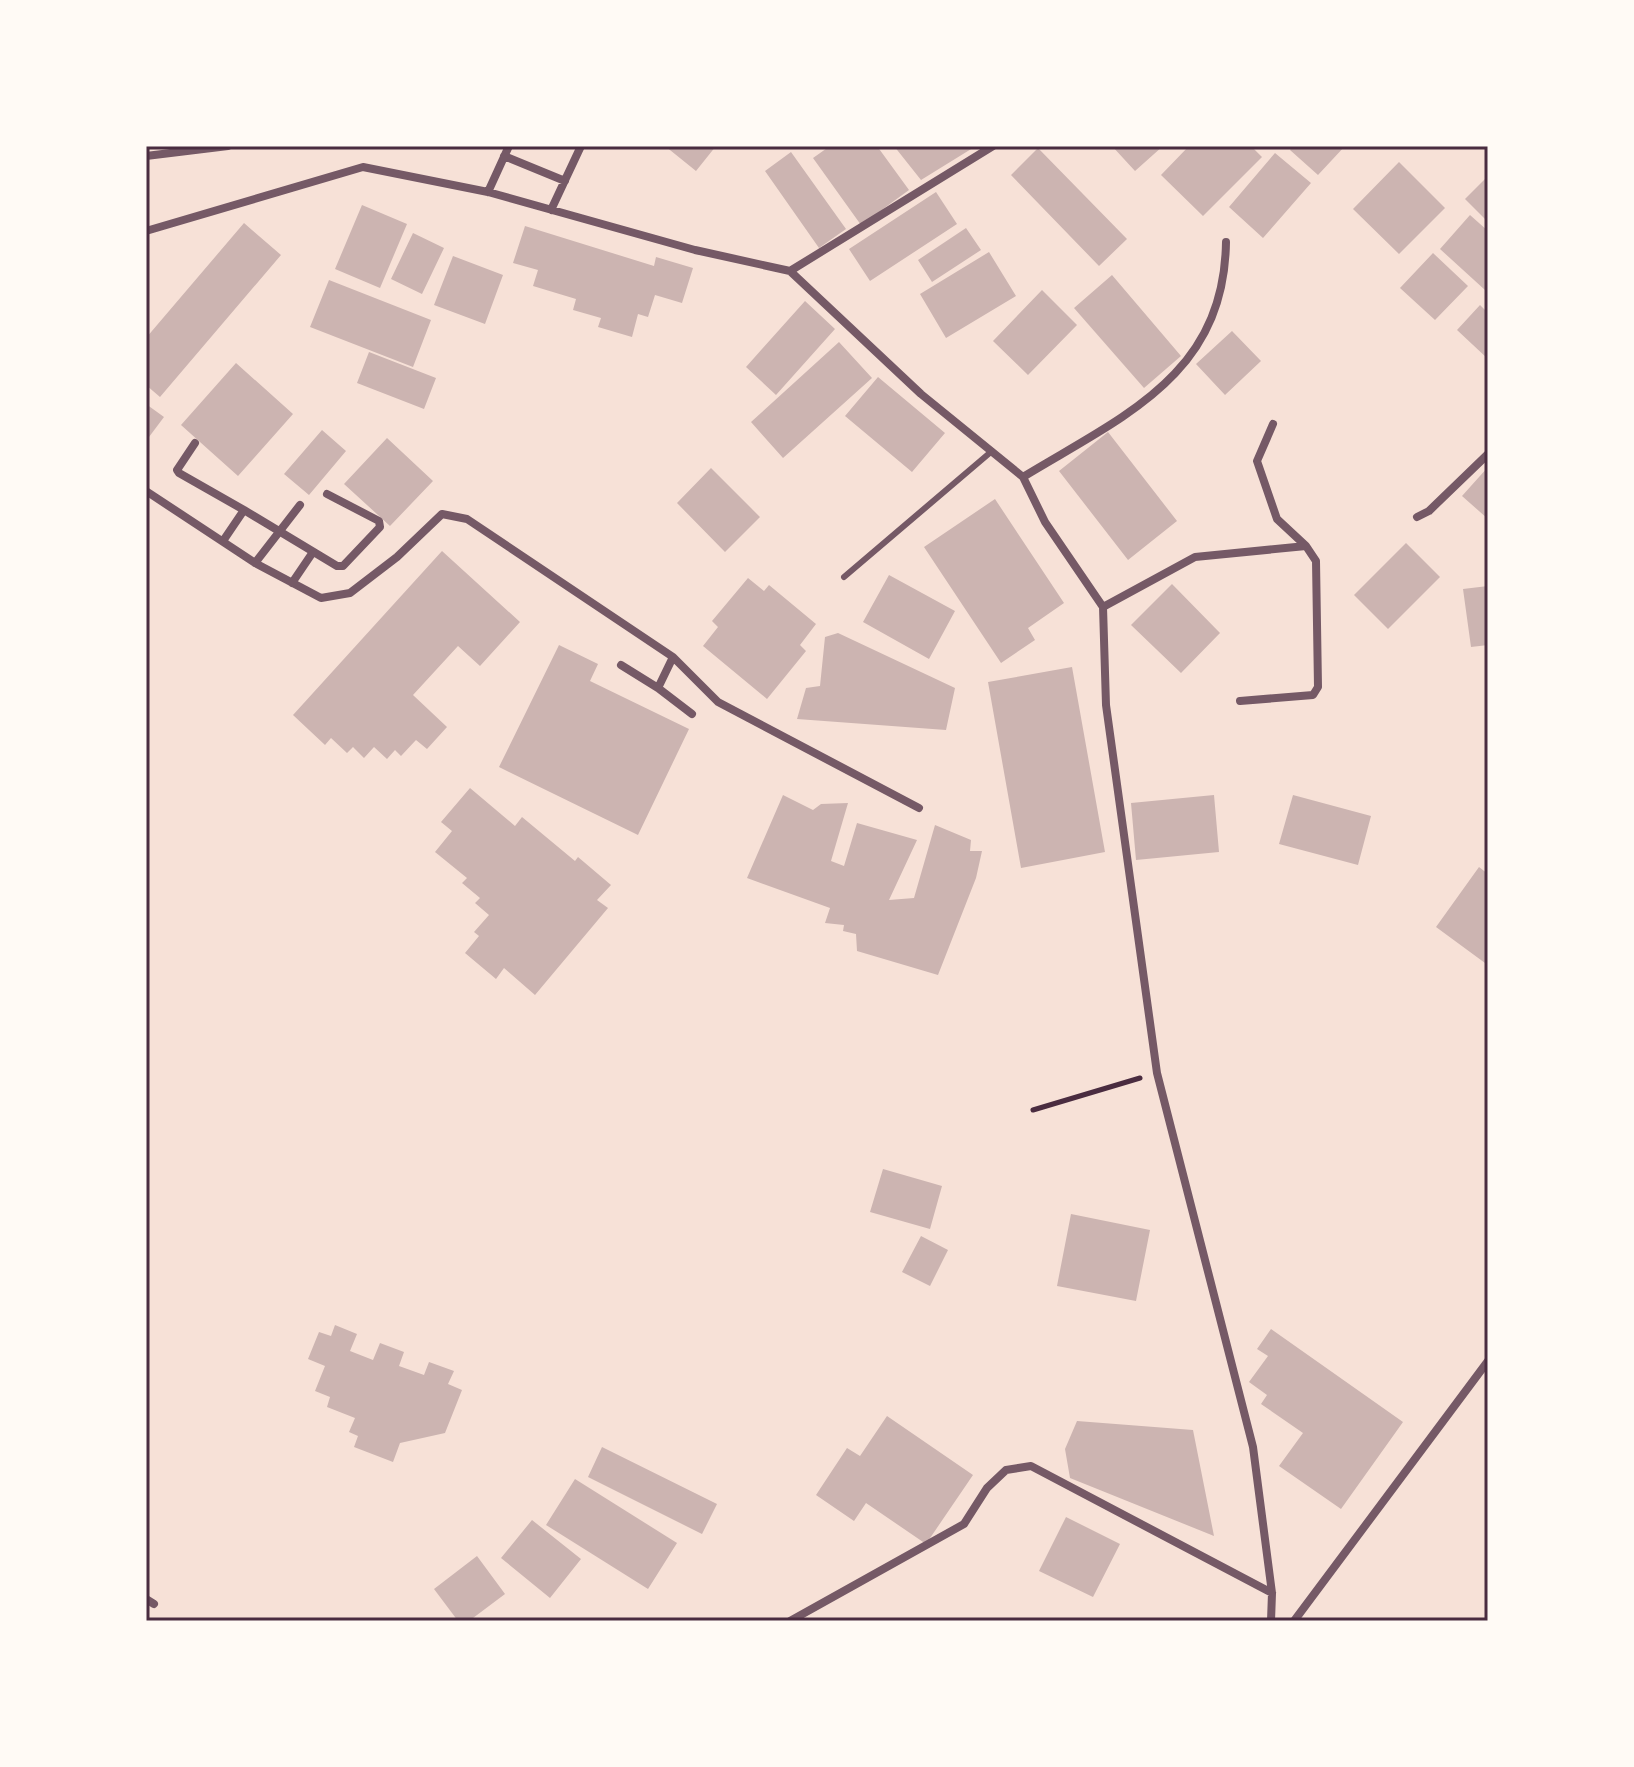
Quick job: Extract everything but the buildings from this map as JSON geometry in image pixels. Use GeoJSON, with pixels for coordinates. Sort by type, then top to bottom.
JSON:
{"type":"FeatureCollection","features":[{"type":"Feature","properties":{"kind":"street"},"geometry":{"type":"LineString","coordinates":[[146,156],[228,146]]}},
{"type":"Feature","properties":{"kind":"street"},"geometry":{"type":"LineString","coordinates":[[488,192],[509,146]]}},
{"type":"Feature","properties":{"kind":"street"},"geometry":{"type":"LineString","coordinates":[[551,210],[581,146]]}},
{"type":"Feature","properties":{"kind":"street"},"geometry":{"type":"LineString","coordinates":[[790,271],[993,146]]}},
{"type":"Feature","properties":{"kind":"street"},"geometry":{"type":"LineString","coordinates":[[504,156],[565,181]]}},
{"type":"Feature","properties":{"kind":"street"},"geometry":{"type":"LineString","coordinates":[[146,231],[363,167],[488,192],[695,250],[790,271],[921,394],[1023,477],[1045,522],[1103,607],[1106,705],[1157,1073],[1253,1447],[1272,1593],[1271,1621]]}},
{"type":"Feature","properties":{"kind":"street"},"geometry":{"type":"LineString","coordinates":[[1023,477],[1159,393],[1188,361],[1216,310],[1222,289],[1226,242]]}},
{"type":"Feature","properties":{"kind":"street"},"geometry":{"type":"LineString","coordinates":[[1240,701],[1313,695],[1318,687],[1316,561],[1306,546],[1277,519],[1257,461],[1273,424]]}},
{"type":"Feature","properties":{"kind":"street"},"geometry":{"type":"LineString","coordinates":[[195,443],[177,470],[179,473],[313,552],[343,566],[380,527],[379,521],[327,494]]}},
{"type":"Feature","properties":{"kind":"street"},"geometry":{"type":"LineString","coordinates":[[1417,517],[1429,511],[1488,454]]}},
{"type":"Feature","properties":{"kind":"street"},"geometry":{"type":"LineString","coordinates":[[146,491],[255,563],[321,598],[350,593],[397,557],[442,514],[467,519],[673,657],[718,702],[919,808]]}},
{"type":"Feature","properties":{"kind":"street"},"geometry":{"type":"LineString","coordinates":[[255,563],[300,505]]}},
{"type":"Feature","properties":{"kind":"street"},"geometry":{"type":"LineString","coordinates":[[223,541],[244,510]]}},
{"type":"Feature","properties":{"kind":"street"},"geometry":{"type":"LineString","coordinates":[[1103,607],[1195,557],[1306,546]]}},
{"type":"Feature","properties":{"kind":"street"},"geometry":{"type":"LineString","coordinates":[[292,583],[313,552]]}},
{"type":"Feature","properties":{"kind":"street"},"geometry":{"type":"LineString","coordinates":[[658,688],[673,657]]}},
{"type":"Feature","properties":{"kind":"street"},"geometry":{"type":"LineString","coordinates":[[621,665],[692,714]]}},
{"type":"Feature","properties":{"kind":"street"},"geometry":{"type":"LineString","coordinates":[[1294,1621],[1488,1361]]}},
{"type":"Feature","properties":{"kind":"street"},"geometry":{"type":"LineString","coordinates":[[790,1621],[964,1524],[987,1488],[1006,1470],[1031,1466],[1272,1593]]}},
{"type":"Feature","properties":{"kind":"lane"},"geometry":{"type":"LineString","coordinates":[[844,577],[992,451]]}},
{"type":"Feature","properties":{"kind":"path"},"geometry":{"type":"LineString","coordinates":[[1033,1110],[1157,1073]]}}]}
